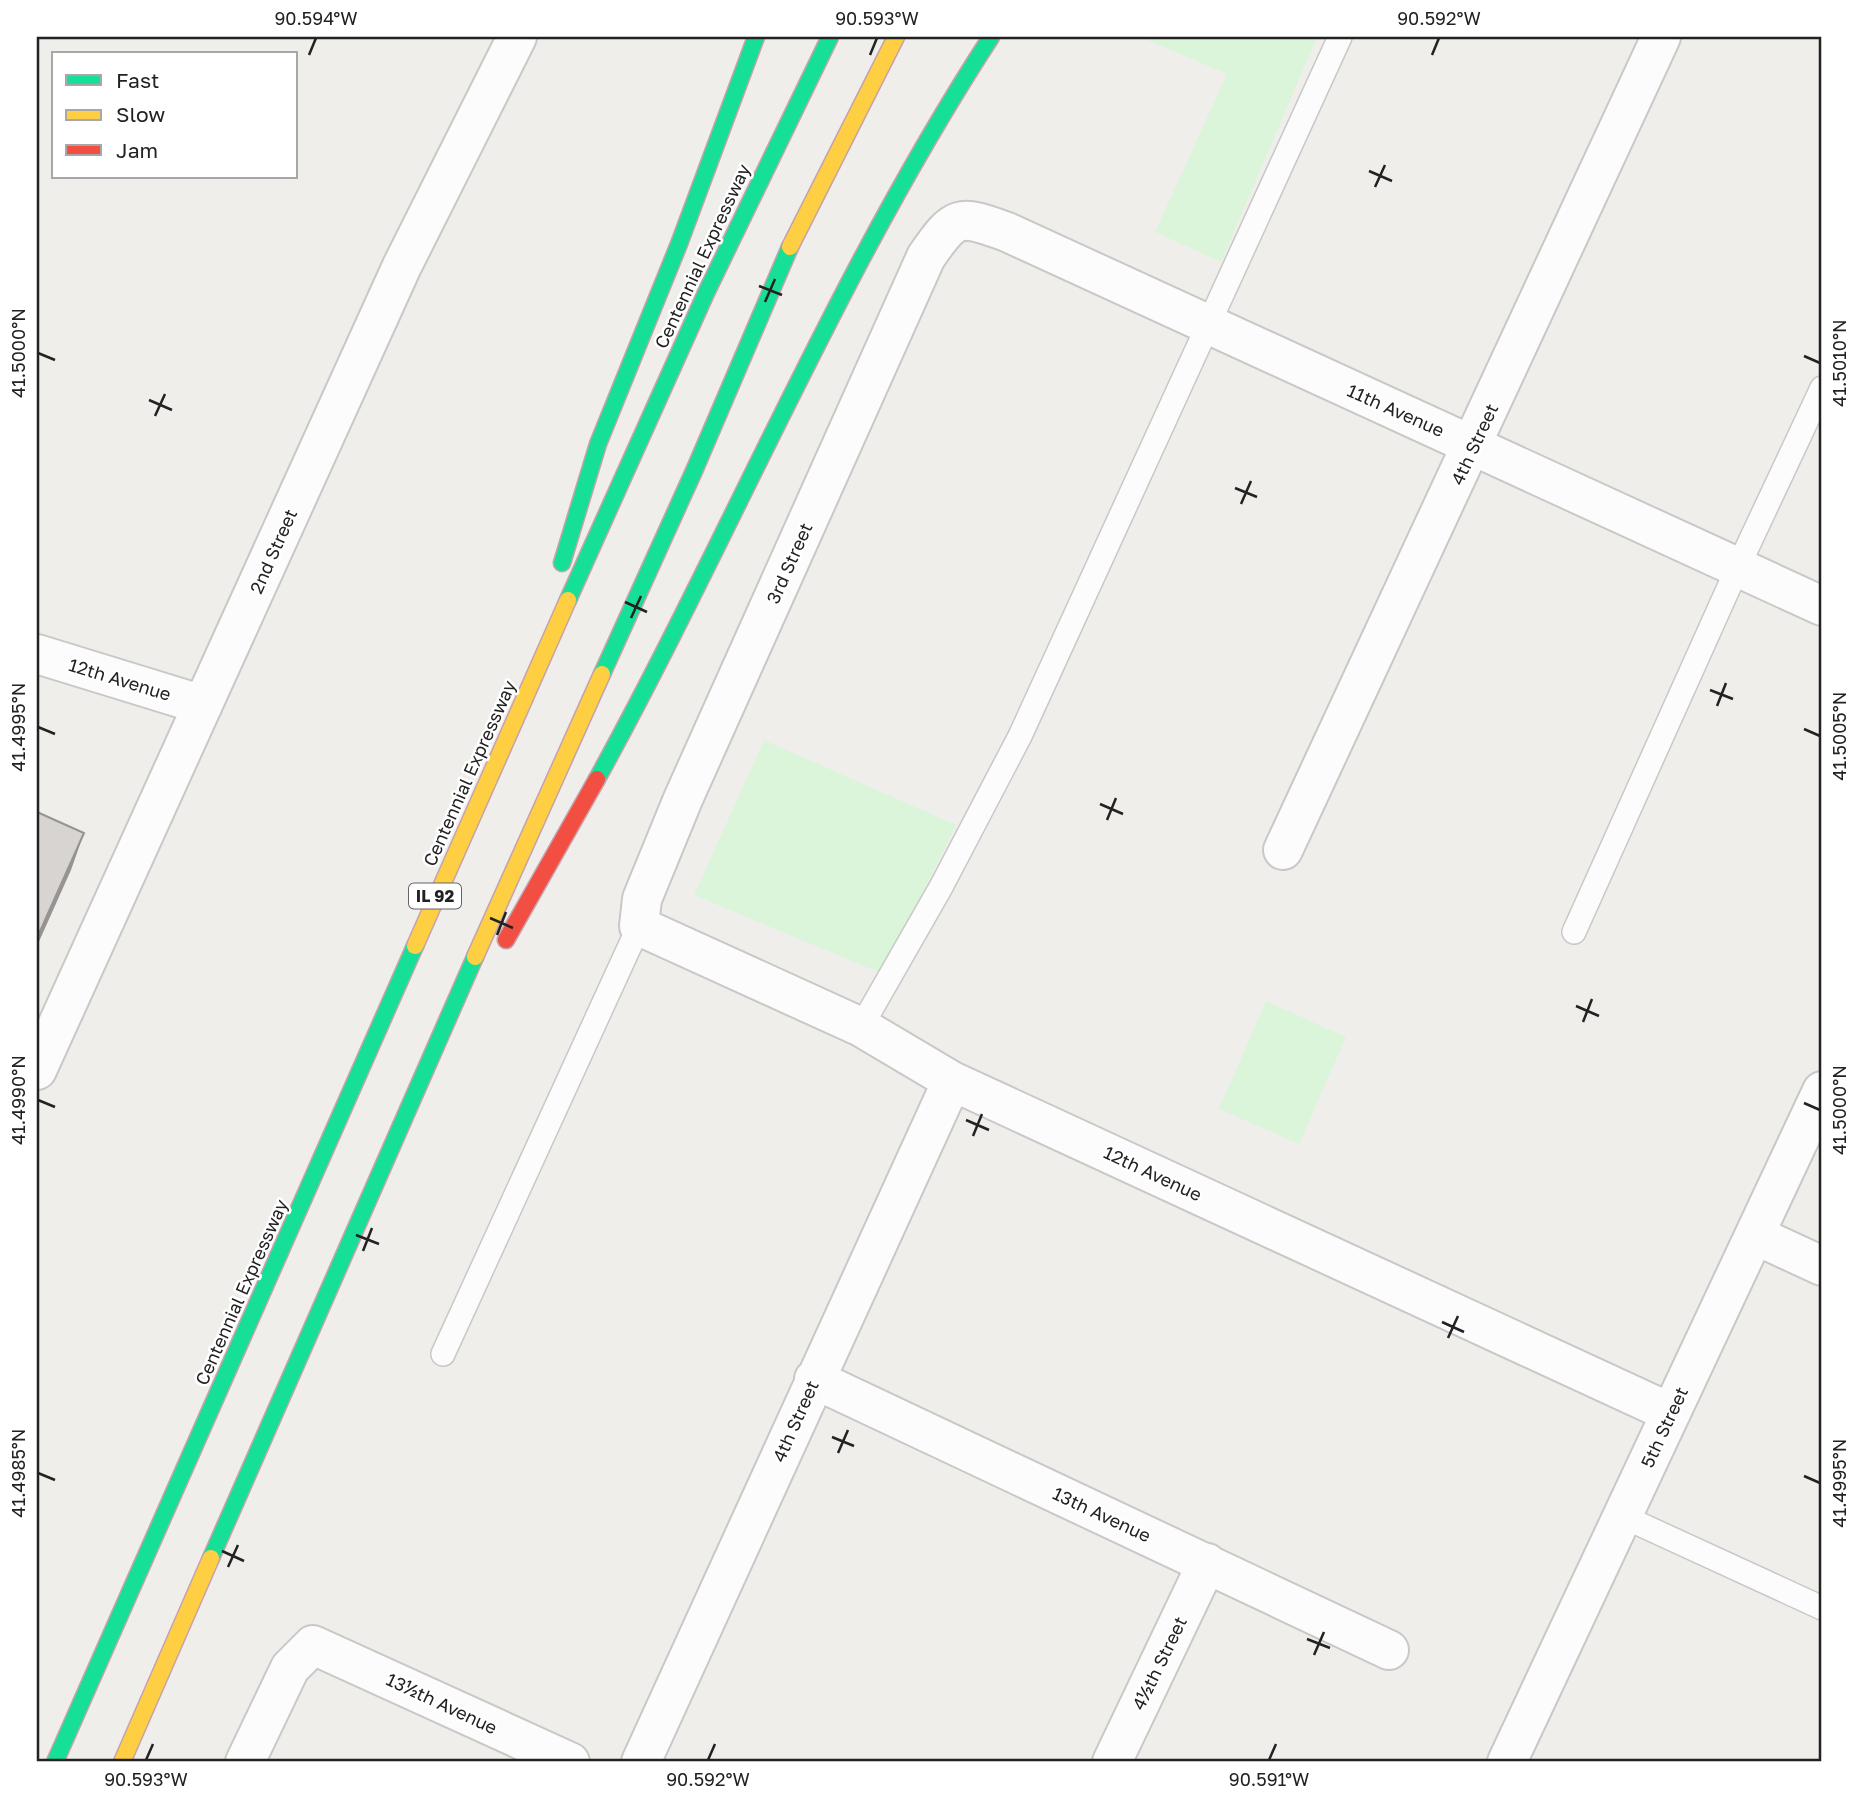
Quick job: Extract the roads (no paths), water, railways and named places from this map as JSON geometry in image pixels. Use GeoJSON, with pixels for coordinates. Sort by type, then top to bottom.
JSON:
{"type":"FeatureCollection","features":[{"type":"Feature","properties":{"kind":"highway"},"geometry":{"type":"LineString","coordinates":[[558,576],[598,444],[679,244],[757,37]]}},
{"type":"Feature","properties":{"kind":"highway","name":"Centennial Expressway"},"geometry":{"type":"LineString","coordinates":[[55,1762],[692,320],[830,37]]}},
{"type":"Feature","properties":{"kind":"highway"},"geometry":{"type":"LineString","coordinates":[[122,1762],[537,817],[694,471],[781,265],[897,37]]}},
{"type":"Feature","properties":{"kind":"highway"},"geometry":{"type":"LineString","coordinates":[[499,952],[589,797],[725,534],[838,301],[940,116],[991,37]]}},
{"type":"Feature","properties":{"kind":"highway"},"geometry":{"type":"LineString","coordinates":[[509,734],[550,602]]}},
{"type":"Feature","properties":{"kind":"highway"},"geometry":{"type":"LineString","coordinates":[[415,1096],[485,976]]}},
{"type":"Feature","properties":{"kind":"street","name":"2nd Street"},"geometry":{"type":"LineString","coordinates":[[37,1070],[402,266],[517,37]]}},
{"type":"Feature","properties":{"kind":"street","name":"4th Street"},"geometry":{"type":"LineString","coordinates":[[1283,850],[1474,445],[1661,37]]}},
{"type":"Feature","properties":{"kind":"street","name":"11th Avenue"},"geometry":{"type":"LineString","coordinates":[[969,219],[1007,232],[1822,606]]}},
{"type":"Feature","properties":{"kind":"street","name":"3rd Street"},"geometry":{"type":"LineString","coordinates":[[639,926],[642,899],[683,799],[926,257],[953,223],[969,219]]}},
{"type":"Feature","properties":{"kind":"street","name":"12th Avenue"},"geometry":{"type":"LineString","coordinates":[[37,654],[203,705]]}},
{"type":"Feature","properties":{"kind":"street","name":"12th Avenue"},"geometry":{"type":"LineString","coordinates":[[639,926],[861,1027],[952,1081],[1671,1413]]}},
{"type":"Feature","properties":{"kind":"street","name":"4th Street"},"geometry":{"type":"LineString","coordinates":[[641,1762],[952,1081]]}},
{"type":"Feature","properties":{"kind":"street","name":"5th Street"},"geometry":{"type":"LineString","coordinates":[[1507,1762],[1822,1091]]}},
{"type":"Feature","properties":{"kind":"street"},"geometry":{"type":"LineString","coordinates":[[1755,1235],[1822,1266]]}},
{"type":"Feature","properties":{"kind":"street","name":"13th Avenue"},"geometry":{"type":"LineString","coordinates":[[814,1379],[1389,1650]]}},
{"type":"Feature","properties":{"kind":"street","name":"4½th Street"},"geometry":{"type":"LineString","coordinates":[[1112,1762],[1207,1563]]}},
{"type":"Feature","properties":{"kind":"street","name":"13½th Avenue"},"geometry":{"type":"LineString","coordinates":[[245,1762],[290,1668],[313,1645],[570,1762]]}},
{"type":"Feature","properties":{"kind":"lane"},"geometry":{"type":"LineString","coordinates":[[861,1027],[941,887],[1020,736],[1340,37]]}},
{"type":"Feature","properties":{"kind":"lane"},"geometry":{"type":"LineString","coordinates":[[1574,932],[1738,567],[1822,388]]}},
{"type":"Feature","properties":{"kind":"lane"},"geometry":{"type":"LineString","coordinates":[[443,1354],[639,926]]}},
{"type":"Feature","properties":{"kind":"lane"},"geometry":{"type":"LineString","coordinates":[[1622,1516],[1822,1608]]}}]}
